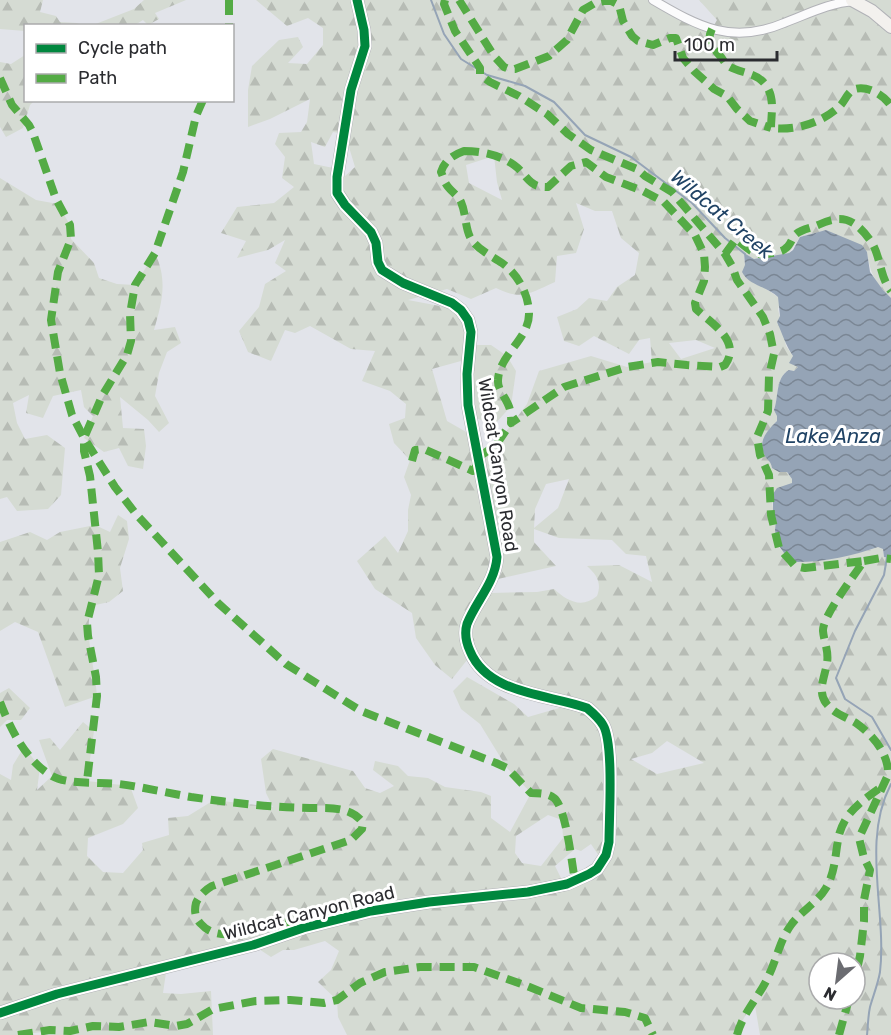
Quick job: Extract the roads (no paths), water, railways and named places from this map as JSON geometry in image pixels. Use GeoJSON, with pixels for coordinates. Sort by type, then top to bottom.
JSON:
{"type":"FeatureCollection","features":[{"type":"Feature","properties":{"kind":"street","name":"Wildcat Canyon Road"},"geometry":{"type":"LineString","coordinates":[[0,1013],[57,994],[253,945],[303,928],[371,911],[429,902],[528,892],[567,884],[597,869],[606,855],[609,842],[609,746],[604,725],[587,708],[499,682],[479,667],[465,641],[468,624],[493,577],[497,557],[466,388],[471,332],[468,320],[452,303],[403,283],[382,270],[371,232],[345,205],[337,193],[337,177],[351,90],[364,46],[364,30],[357,0]]}},
{"type":"Feature","properties":{"kind":"street"},"geometry":{"type":"LineString","coordinates":[[653,0],[712,29],[731,34],[756,33],[819,8],[853,1],[872,11],[891,27]]}},
{"type":"Feature","properties":{"kind":"water","name":"Lake Anza"},"geometry":{"type":"Polygon","coordinates":[[[826,230],[862,245],[867,252],[870,272],[891,298],[891,558],[884,557],[883,549],[878,547],[836,558],[792,562],[777,543],[773,494],[777,488],[792,483],[792,479],[787,472],[779,472],[772,468],[762,446],[767,433],[777,421],[774,410],[781,378],[789,370],[794,371],[798,367],[789,363],[793,356],[777,322],[780,316],[778,297],[745,277],[742,272],[745,265],[744,253],[754,259],[789,253],[800,237],[826,230]]]}},
{"type":"Feature","properties":{"kind":"waterway","name":"Wildcat Creek"},"geometry":{"type":"LineString","coordinates":[[431,0],[444,34],[461,59],[487,75],[525,86],[554,102],[585,135],[631,157],[692,203],[725,238],[745,254]]}},
{"type":"Feature","properties":{"kind":"waterway","name":"Wildcat Creek"},"geometry":{"type":"LineString","coordinates":[[887,557],[884,575],[855,631],[836,678],[845,699],[872,717],[891,750]]}},
{"type":"Feature","properties":{"kind":"waterway","name":"Wildcat Creek"},"geometry":{"type":"LineString","coordinates":[[867,1035],[870,1007],[880,972],[876,852],[878,829],[882,806],[891,784]]}}]}
